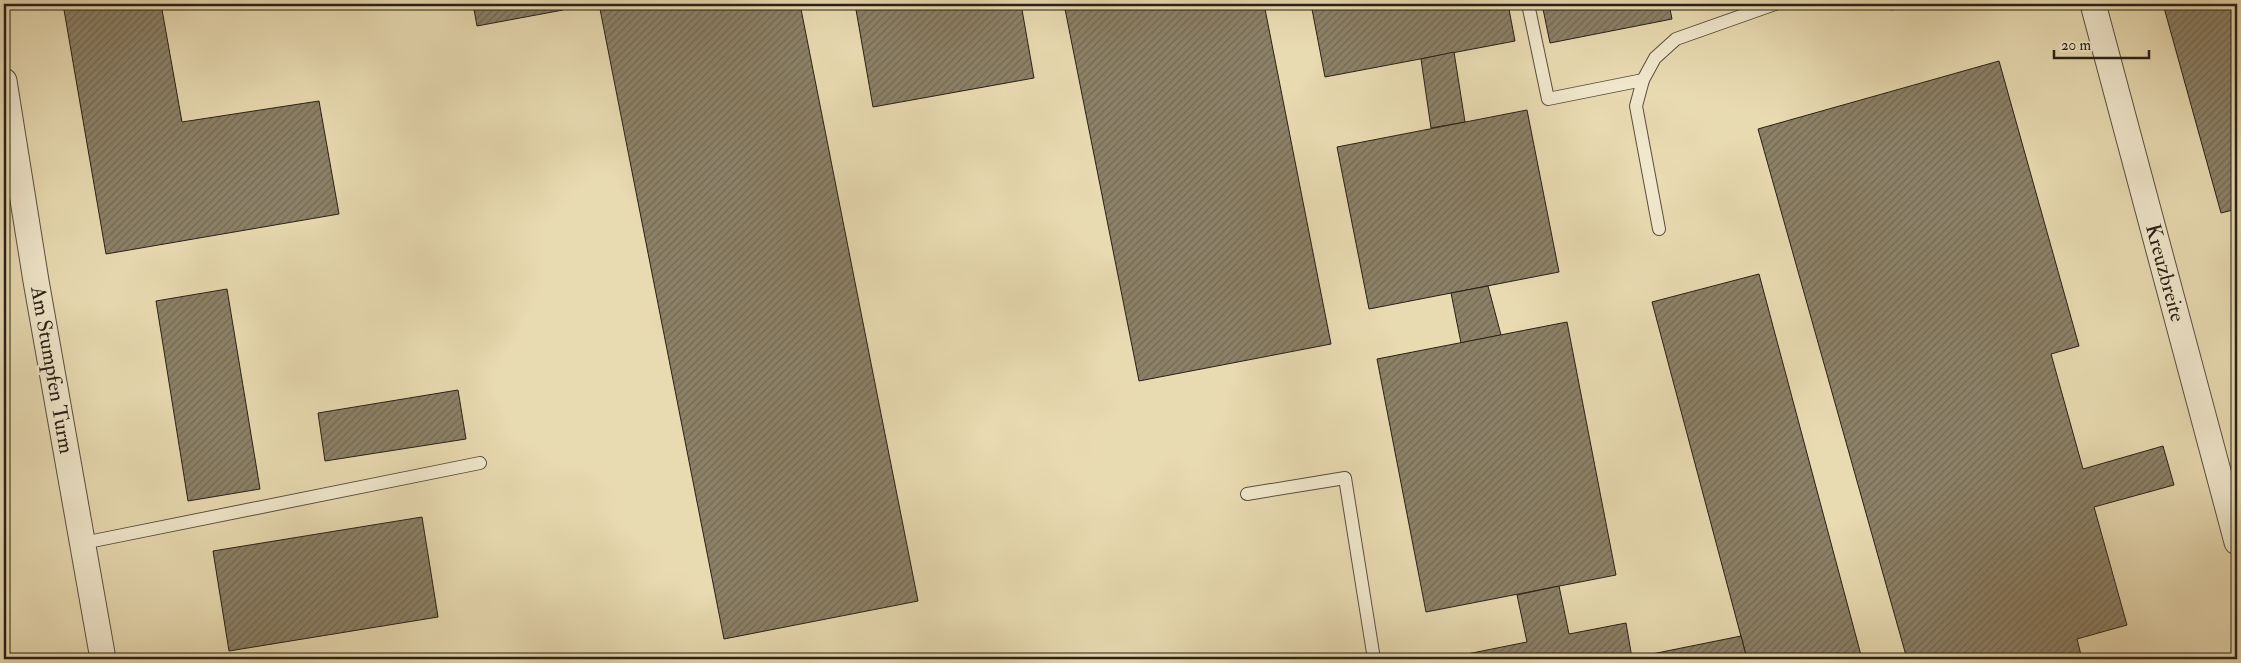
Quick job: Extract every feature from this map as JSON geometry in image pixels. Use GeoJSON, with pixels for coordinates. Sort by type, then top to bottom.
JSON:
{"type":"FeatureCollection","features":[{"type":"Feature","properties":{"kind":"street","name":"Kreuzbreite"},"geometry":{"type":"LineString","coordinates":[[2093,4],[2237,542]]}},
{"type":"Feature","properties":{"kind":"street","name":"Am Stumpfen Turm"},"geometry":{"type":"LineString","coordinates":[[4,81],[36,282],[103,659]]}},
{"type":"Feature","properties":{"kind":"lane"},"geometry":{"type":"LineString","coordinates":[[1528,4],[1548,99],[1643,80]]}},
{"type":"Feature","properties":{"kind":"lane"},"geometry":{"type":"LineString","coordinates":[[1659,230],[1636,106],[1643,80],[1655,58],[1676,40],[1774,4]]}},
{"type":"Feature","properties":{"kind":"lane"},"geometry":{"type":"LineString","coordinates":[[83,543],[480,463]]}},
{"type":"Feature","properties":{"kind":"lane"},"geometry":{"type":"LineString","coordinates":[[1247,494],[1345,478],[1374,659]]}},
{"type":"Feature","properties":{"kind":"building"},"geometry":{"type":"Polygon","coordinates":[[[63,4],[161,4],[182,122],[319,101],[339,214],[106,254],[63,4]]]}},
{"type":"Feature","properties":{"kind":"building"},"geometry":{"type":"Polygon","coordinates":[[[473,4],[562,4],[563,10],[477,26],[473,4]]]}},
{"type":"Feature","properties":{"kind":"building"},"geometry":{"type":"Polygon","coordinates":[[[599,4],[800,4],[918,601],[724,639],[599,4]]]}},
{"type":"Feature","properties":{"kind":"building"},"geometry":{"type":"Polygon","coordinates":[[[855,4],[1021,4],[1034,78],[873,107],[855,4]]]}},
{"type":"Feature","properties":{"kind":"building"},"geometry":{"type":"Polygon","coordinates":[[[1064,4],[1264,4],[1331,344],[1139,381],[1064,4]]]}},
{"type":"Feature","properties":{"kind":"building"},"geometry":{"type":"Polygon","coordinates":[[[1311,4],[1508,4],[1515,41],[1325,77],[1311,4]]]}},
{"type":"Feature","properties":{"kind":"building"},"geometry":{"type":"Polygon","coordinates":[[[1542,4],[1669,4],[1672,19],[1550,43],[1542,4]]]}},
{"type":"Feature","properties":{"kind":"building"},"geometry":{"type":"Polygon","coordinates":[[[1889,4],[1924,4],[1891,10],[1889,4]]]}},
{"type":"Feature","properties":{"kind":"building"},"geometry":{"type":"Polygon","coordinates":[[[2163,4],[2237,4],[2237,209],[2221,213],[2163,4]]]}},
{"type":"Feature","properties":{"kind":"building"},"geometry":{"type":"Polygon","coordinates":[[[1454,52],[1465,122],[1431,128],[1421,59],[1454,52]]]}},
{"type":"Feature","properties":{"kind":"building"},"geometry":{"type":"Polygon","coordinates":[[[1999,61],[2079,346],[2051,354],[2083,469],[2163,446],[2174,485],[2094,507],[2127,625],[2077,639],[2082,659],[1907,659],[1758,129],[1999,61]]]}},
{"type":"Feature","properties":{"kind":"building"},"geometry":{"type":"Polygon","coordinates":[[[1527,110],[1559,272],[1369,309],[1337,147],[1527,110]]]}},
{"type":"Feature","properties":{"kind":"building"},"geometry":{"type":"Polygon","coordinates":[[[1759,274],[1862,659],[1747,659],[1652,302],[1759,274]]]}},
{"type":"Feature","properties":{"kind":"building"},"geometry":{"type":"Polygon","coordinates":[[[1488,286],[1501,335],[1461,343],[1451,293],[1488,286]]]}},
{"type":"Feature","properties":{"kind":"building"},"geometry":{"type":"Polygon","coordinates":[[[227,289],[260,489],[188,501],[156,301],[227,289]]]}},
{"type":"Feature","properties":{"kind":"building"},"geometry":{"type":"Polygon","coordinates":[[[1567,322],[1616,575],[1426,612],[1377,359],[1567,322]]]}},
{"type":"Feature","properties":{"kind":"building"},"geometry":{"type":"Polygon","coordinates":[[[458,390],[466,439],[325,461],[318,413],[458,390]]]}},
{"type":"Feature","properties":{"kind":"building"},"geometry":{"type":"Polygon","coordinates":[[[422,517],[438,617],[229,651],[213,551],[422,517]]]}},
{"type":"Feature","properties":{"kind":"building"},"geometry":{"type":"Polygon","coordinates":[[[1559,586],[1569,634],[1626,623],[1632,658],[1741,636],[1747,659],[1442,659],[1527,642],[1517,595],[1559,586]]]}}]}
